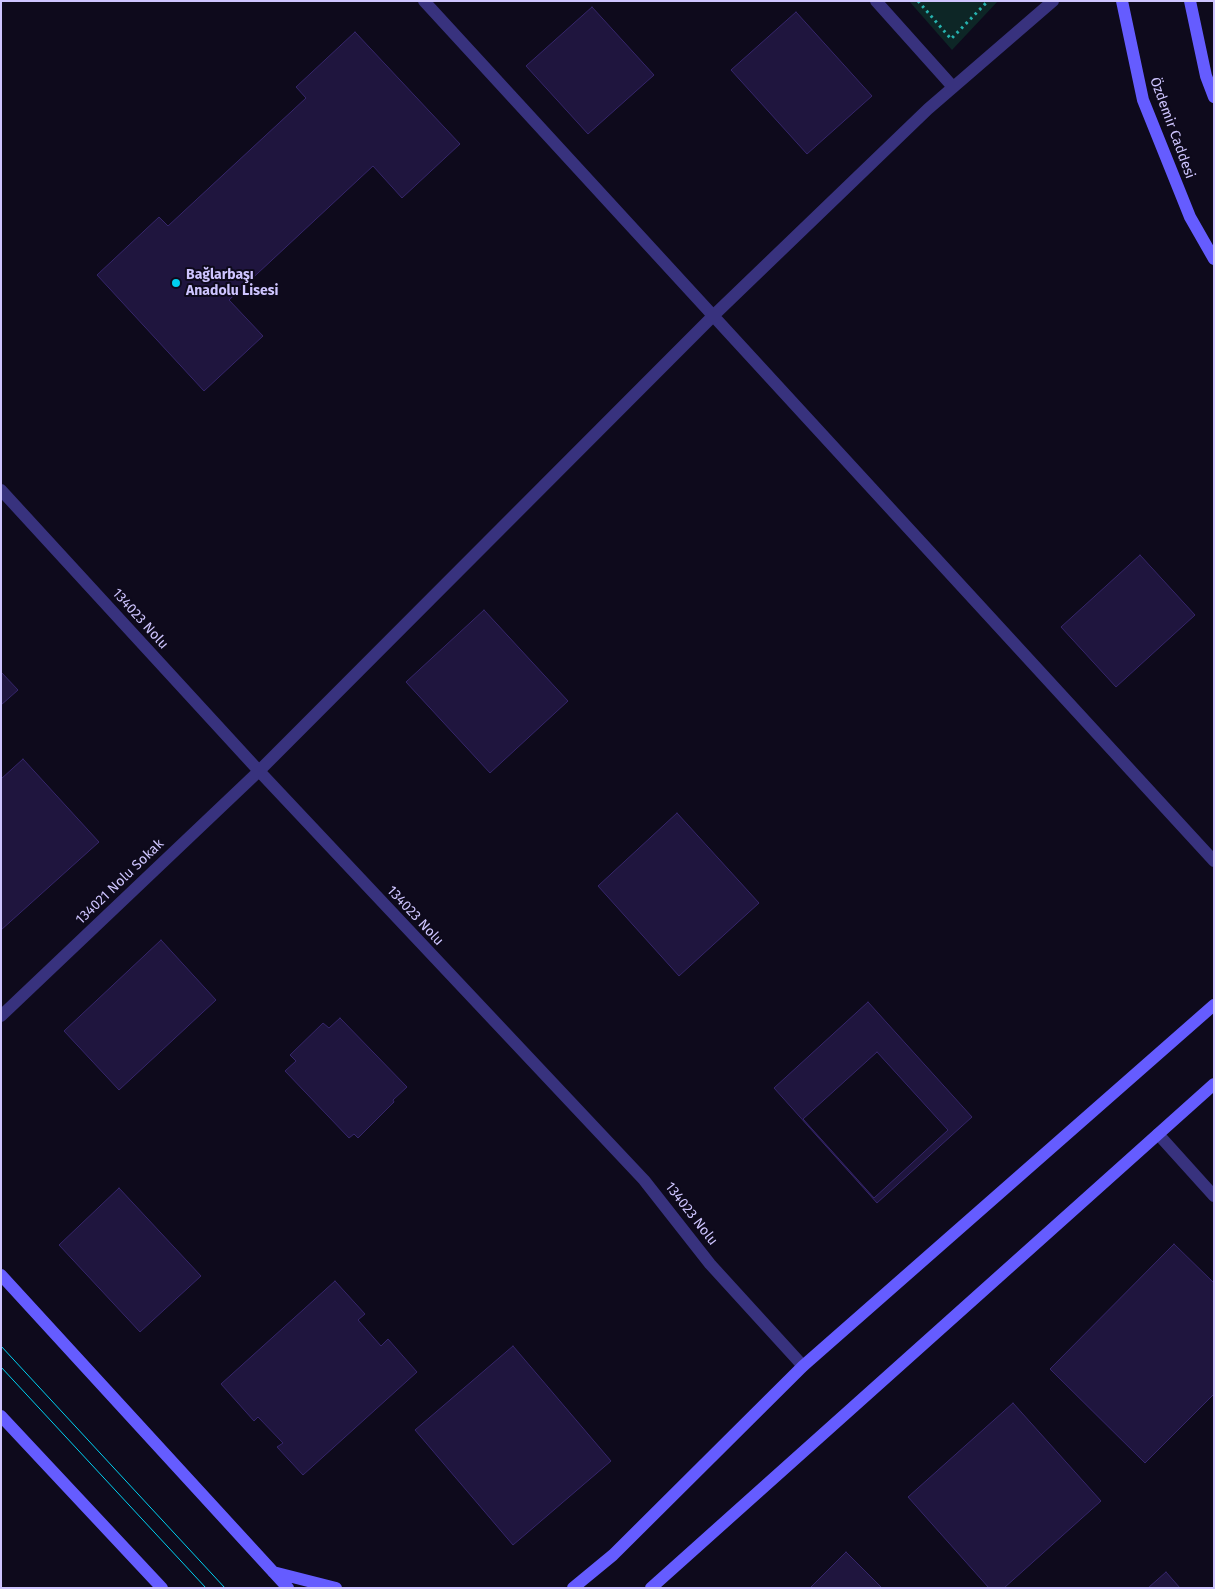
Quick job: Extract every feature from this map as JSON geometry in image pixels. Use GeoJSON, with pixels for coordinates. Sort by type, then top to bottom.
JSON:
{"type":"FeatureCollection","features":[{"type":"Feature","properties":{"kind":"main road","name":"Özdemir Caddesi"},"geometry":{"type":"LineString","coordinates":[[1122,1],[1143,100],[1190,217],[1214,259]]}},
{"type":"Feature","properties":{"kind":"main road"},"geometry":{"type":"LineString","coordinates":[[1190,1],[1206,76],[1214,97]]}},
{"type":"Feature","properties":{"kind":"main road"},"geometry":{"type":"LineString","coordinates":[[573,1588],[613,1555],[803,1366],[1214,1006]]}},
{"type":"Feature","properties":{"kind":"main road"},"geometry":{"type":"LineString","coordinates":[[652,1588],[1214,1084]]}},
{"type":"Feature","properties":{"kind":"main road"},"geometry":{"type":"LineString","coordinates":[[1,1275],[288,1588]]}},
{"type":"Feature","properties":{"kind":"main road"},"geometry":{"type":"LineString","coordinates":[[1,1416],[162,1588]]}},
{"type":"Feature","properties":{"kind":"main road"},"geometry":{"type":"LineString","coordinates":[[273,1572],[336,1588]]}},
{"type":"Feature","properties":{"kind":"street"},"geometry":{"type":"LineString","coordinates":[[424,1],[1214,861]]}},
{"type":"Feature","properties":{"kind":"street"},"geometry":{"type":"LineString","coordinates":[[876,1],[954,87]]}},
{"type":"Feature","properties":{"kind":"street","name":"134021 Nolu Sokak"},"geometry":{"type":"LineString","coordinates":[[1,1016],[259,771],[713,316],[928,110],[1053,1]]}},
{"type":"Feature","properties":{"kind":"street","name":"134023 Nolu"},"geometry":{"type":"LineString","coordinates":[[1,490],[259,771],[644,1180],[710,1264],[803,1366]]}},
{"type":"Feature","properties":{"kind":"street"},"geometry":{"type":"LineString","coordinates":[[1158,1134],[1214,1196]]}},
{"type":"Feature","properties":{"kind":"path"},"geometry":{"type":"LineString","coordinates":[[918,1],[951,39],[988,1]]}},
{"type":"Feature","properties":{"kind":"green space"},"geometry":{"type":"Polygon","coordinates":[[[909,1],[998,1],[952,50],[909,1]]]}},
{"type":"Feature","properties":{"kind":"building"},"geometry":{"type":"Polygon","coordinates":[[[592,7],[654,75],[588,134],[526,66],[592,7]]]}},
{"type":"Feature","properties":{"kind":"building"},"geometry":{"type":"Polygon","coordinates":[[[796,12],[872,96],[807,154],[731,70],[796,12]]]}},
{"type":"Feature","properties":{"kind":"building"},"geometry":{"type":"Polygon","coordinates":[[[355,32],[460,144],[402,198],[373,166],[229,300],[263,336],[204,391],[97,275],[159,217],[168,226],[306,98],[296,87],[355,32]]]}},
{"type":"Feature","properties":{"kind":"building"},"geometry":{"type":"Polygon","coordinates":[[[1140,555],[1195,615],[1116,687],[1061,627],[1140,555]]]}},
{"type":"Feature","properties":{"kind":"building"},"geometry":{"type":"Polygon","coordinates":[[[484,610],[568,701],[490,773],[406,682],[484,610]]]}},
{"type":"Feature","properties":{"kind":"building"},"geometry":{"type":"Polygon","coordinates":[[[1,672],[18,690],[1,705],[1,672]]]}},
{"type":"Feature","properties":{"kind":"building"},"geometry":{"type":"Polygon","coordinates":[[[23,759],[99,842],[1,930],[1,779],[23,759]]]}},
{"type":"Feature","properties":{"kind":"building"},"geometry":{"type":"Polygon","coordinates":[[[677,813],[759,903],[679,976],[598,886],[677,813]]]}},
{"type":"Feature","properties":{"kind":"building"},"geometry":{"type":"Polygon","coordinates":[[[161,940],[216,1000],[119,1090],[64,1031],[161,940]]]}},
{"type":"Feature","properties":{"kind":"building"},"geometry":{"type":"Polygon","coordinates":[[[868,1002],[972,1117],[877,1203],[774,1088],[868,1002]]]}},
{"type":"Feature","properties":{"kind":"building"},"geometry":{"type":"Polygon","coordinates":[[[340,1018],[407,1087],[358,1138],[354,1134],[349,1138],[285,1071],[296,1061],[290,1055],[323,1023],[329,1028],[340,1018]]]}},
{"type":"Feature","properties":{"kind":"building"},"geometry":{"type":"Polygon","coordinates":[[[877,1052],[948,1130],[874,1198],[803,1119],[877,1052]]]}},
{"type":"Feature","properties":{"kind":"building"},"geometry":{"type":"Polygon","coordinates":[[[119,1188],[201,1276],[140,1332],[59,1245],[119,1188]]]}},
{"type":"Feature","properties":{"kind":"building"},"geometry":{"type":"Polygon","coordinates":[[[1174,1244],[1214,1283],[1214,1394],[1145,1463],[1050,1369],[1174,1244]]]}},
{"type":"Feature","properties":{"kind":"building"},"geometry":{"type":"Polygon","coordinates":[[[335,1281],[365,1314],[358,1320],[381,1346],[388,1339],[417,1372],[303,1475],[277,1447],[283,1443],[258,1417],[254,1421],[221,1384],[335,1281]]]}},
{"type":"Feature","properties":{"kind":"building"},"geometry":{"type":"Polygon","coordinates":[[[513,1346],[611,1461],[513,1545],[415,1430],[513,1346]]]}},
{"type":"Feature","properties":{"kind":"building"},"geometry":{"type":"Polygon","coordinates":[[[1013,1403],[1101,1501],[1004,1588],[989,1588],[908,1497],[1013,1403]]]}},
{"type":"Feature","properties":{"kind":"building"},"geometry":{"type":"Polygon","coordinates":[[[846,1552],[882,1588],[810,1588],[846,1552]]]}},
{"type":"Feature","properties":{"kind":"building"},"geometry":{"type":"Polygon","coordinates":[[[1166,1572],[1180,1588],[1148,1588],[1166,1572]]]}},
{"type":"Feature","properties":{"kind":"tram line"},"geometry":{"type":"LineString","coordinates":[[1,1346],[225,1588]]}},
{"type":"Feature","properties":{"kind":"tram line"},"geometry":{"type":"LineString","coordinates":[[1,1367],[206,1588]]}},
{"type":"Feature","properties":{"kind":"place","name":"Bağlarbaşı Anadolu Lisesi"},"geometry":{"type":"Point","coordinates":[176,283]}}]}
